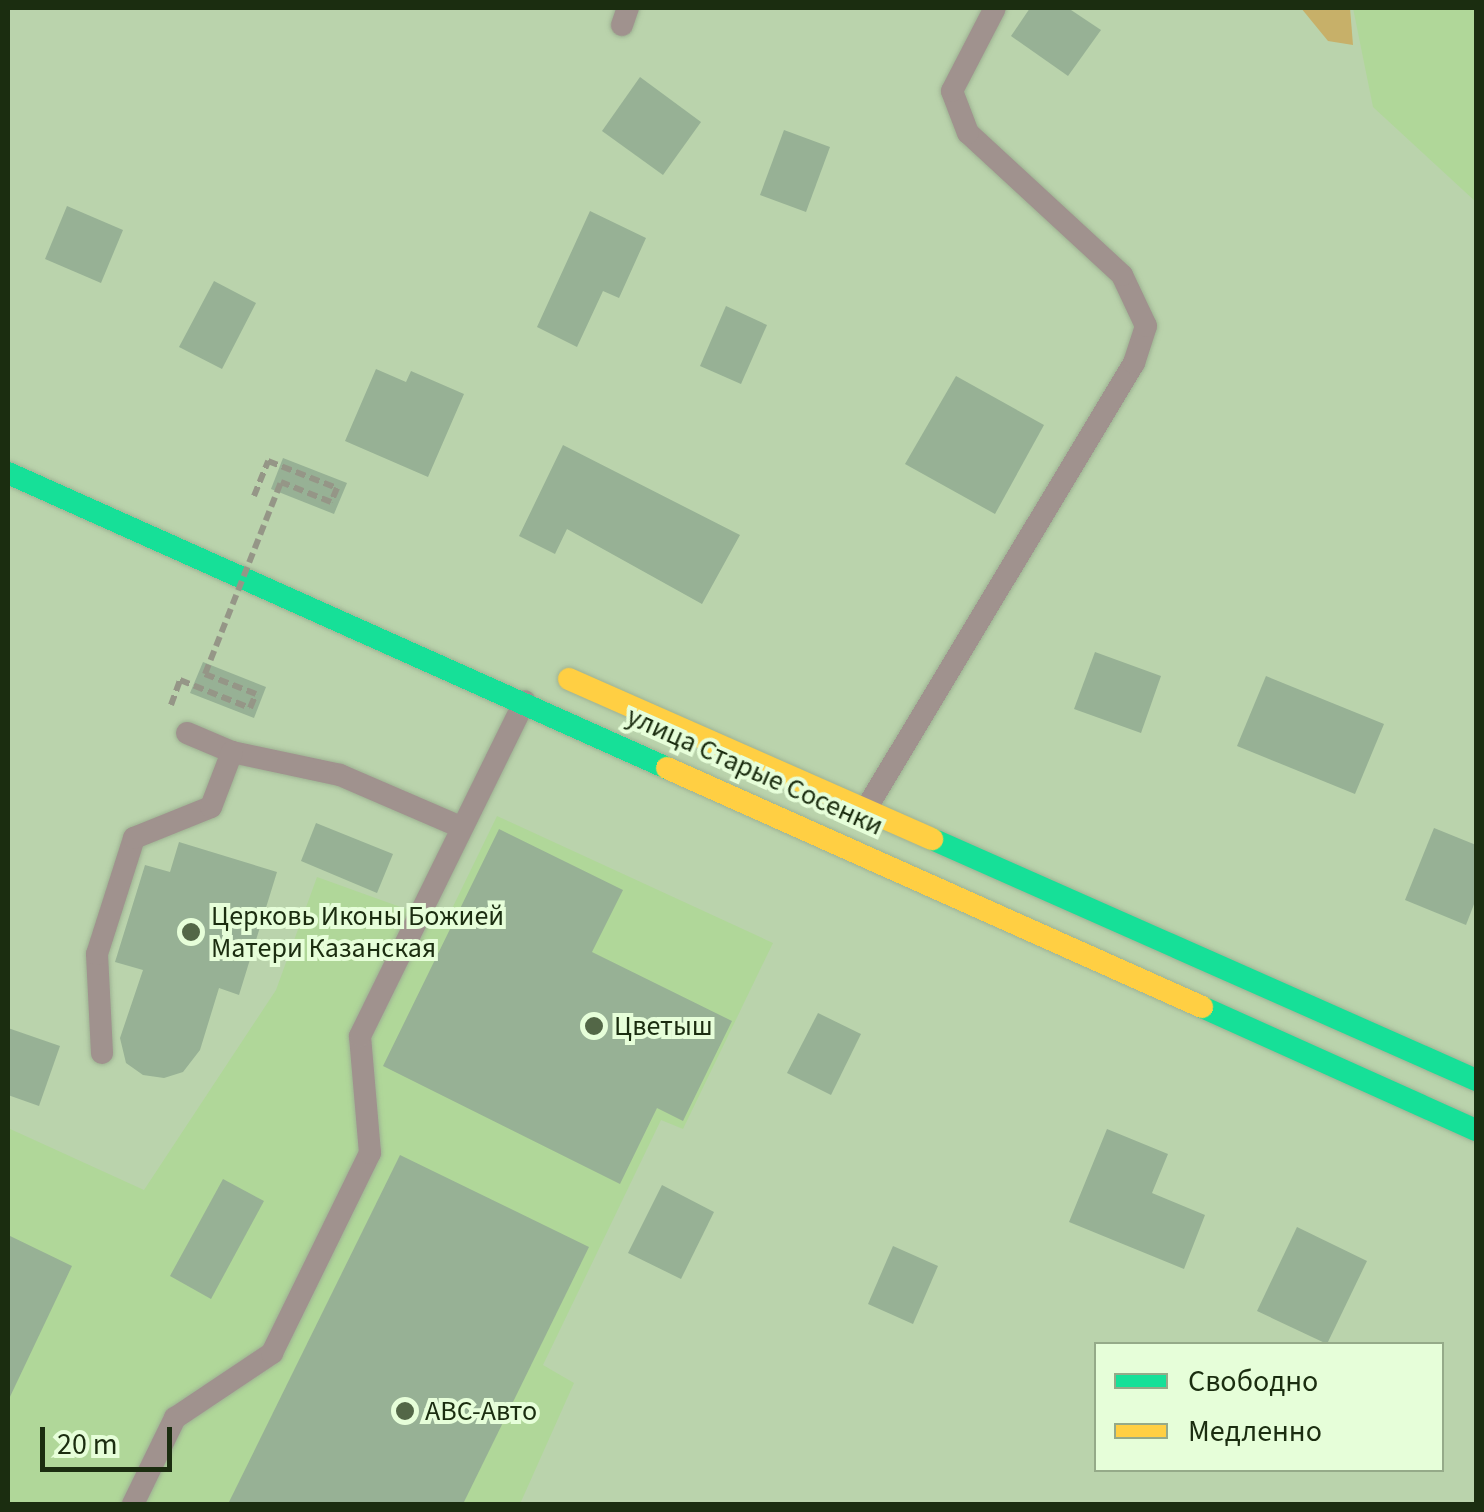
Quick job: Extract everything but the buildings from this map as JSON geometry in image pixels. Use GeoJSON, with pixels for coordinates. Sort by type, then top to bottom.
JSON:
{"type":"FeatureCollection","features":[{"type":"Feature","properties":{"kind":"main road","name":"улица Старые Сосенки"},"geometry":{"type":"LineString","coordinates":[[8,473],[525,701],[1476,1130]]}},
{"type":"Feature","properties":{"kind":"main road","name":"улица Старые Сосенки"},"geometry":{"type":"LineString","coordinates":[[537,665],[1476,1080]]}},
{"type":"Feature","properties":{"kind":"lane"},"geometry":{"type":"LineString","coordinates":[[866,809],[1134,364],[1146,326],[1122,275],[968,133],[952,91],[995,8]]}},
{"type":"Feature","properties":{"kind":"lane"},"geometry":{"type":"LineString","coordinates":[[133,1504],[175,1418],[272,1353],[370,1152],[360,1036],[525,701]]}},
{"type":"Feature","properties":{"kind":"lane"},"geometry":{"type":"LineString","coordinates":[[187,733],[232,752],[340,775],[461,827]]}},
{"type":"Feature","properties":{"kind":"lane"},"geometry":{"type":"LineString","coordinates":[[102,1053],[97,954],[134,838],[212,807],[232,752]]}},
{"type":"Feature","properties":{"kind":"path"},"geometry":{"type":"LineString","coordinates":[[194,686],[250,708],[256,694],[205,674],[281,482],[331,502],[337,488],[268,461],[254,496]]}},
{"type":"Feature","properties":{"kind":"shaded area"},"geometry":{"type":"Polygon","coordinates":[[[1301,8],[1350,8],[1353,45],[1328,41],[1301,8]]]}},
{"type":"Feature","properties":{"kind":"shaded area"},"geometry":{"type":"Polygon","coordinates":[[[1353,8],[1476,8],[1476,202],[1373,107],[1353,8]]]}},
{"type":"Feature","properties":{"kind":"shaded area"},"geometry":{"type":"Polygon","coordinates":[[[497,816],[773,943],[683,1129],[661,1120],[543,1365],[574,1383],[520,1504],[8,1504],[8,1128],[144,1190],[276,990],[317,877],[445,923],[497,816]]]}},
{"type":"Feature","properties":{"kind":"traffic: fast"},"geometry":{"type":"LineString","coordinates":[[8,473],[667,768]]}},
{"type":"Feature","properties":{"kind":"traffic: fast"},"geometry":{"type":"LineString","coordinates":[[932,839],[1476,1080]]}},
{"type":"Feature","properties":{"kind":"traffic: fast"},"geometry":{"type":"LineString","coordinates":[[1202,1007],[1476,1130]]}},
{"type":"Feature","properties":{"kind":"traffic: slow"},"geometry":{"type":"LineString","coordinates":[[569,679],[932,839]]}},
{"type":"Feature","properties":{"kind":"traffic: slow"},"geometry":{"type":"LineString","coordinates":[[667,768],[1202,1007]]}},
{"type":"Feature","properties":{"kind":"place","name":"Церковь Иконы Божией Матери Казанская"},"geometry":{"type":"Point","coordinates":[191,932]}},
{"type":"Feature","properties":{"kind":"place","name":"Цветыш"},"geometry":{"type":"Point","coordinates":[594,1026]}},
{"type":"Feature","properties":{"kind":"place","name":"АВС-Авто"},"geometry":{"type":"Point","coordinates":[405,1411]}}]}
